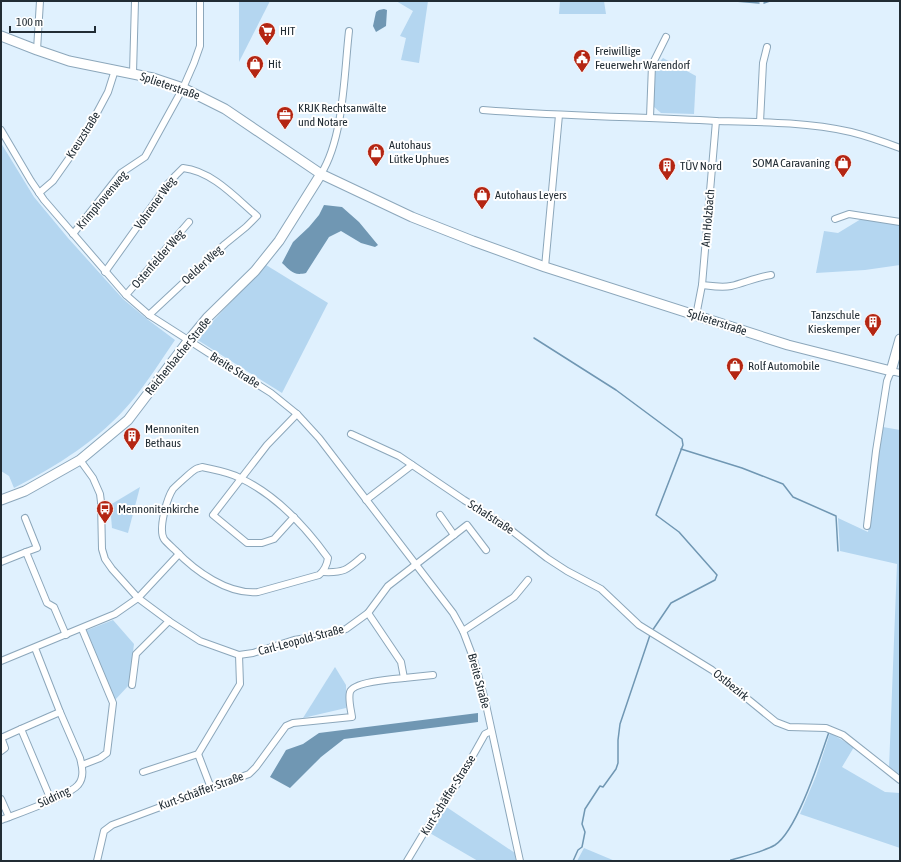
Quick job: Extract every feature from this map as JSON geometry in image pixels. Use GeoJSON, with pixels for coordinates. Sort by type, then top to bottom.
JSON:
{"type":"FeatureCollection","features":[{"type":"Feature","properties":{"kind":"street"},"geometry":{"type":"LineString","coordinates":[[37,50],[40,1]]}},
{"type":"Feature","properties":{"kind":"street"},"geometry":{"type":"LineString","coordinates":[[132,73],[134,1]]}},
{"type":"Feature","properties":{"kind":"street","name":"Krimphovenweg"},"geometry":{"type":"LineString","coordinates":[[73,234],[121,173],[146,157],[183,88],[200,46],[200,1]]}},
{"type":"Feature","properties":{"kind":"street"},"geometry":{"type":"LineString","coordinates":[[322,174],[329,162],[337,138],[349,31]]}},
{"type":"Feature","properties":{"kind":"street","name":"Splieterstraße"},"geometry":{"type":"LineString","coordinates":[[1,36],[69,61],[132,73],[183,88],[225,109],[322,174],[412,217],[473,241],[545,267],[788,345],[895,372]]}},
{"type":"Feature","properties":{"kind":"street"},"geometry":{"type":"LineString","coordinates":[[650,117],[652,65],[666,37]]}},
{"type":"Feature","properties":{"kind":"street"},"geometry":{"type":"LineString","coordinates":[[760,122],[763,63],[767,47]]}},
{"type":"Feature","properties":{"kind":"street","name":"Kreuzstraße"},"geometry":{"type":"LineString","coordinates":[[39,193],[53,181],[84,137],[108,92],[115,70]]}},
{"type":"Feature","properties":{"kind":"street"},"geometry":{"type":"LineString","coordinates":[[483,110],[559,116],[650,117],[816,126],[852,132],[900,148]]}},
{"type":"Feature","properties":{"kind":"street"},"geometry":{"type":"LineString","coordinates":[[545,267],[559,116]]}},
{"type":"Feature","properties":{"kind":"street","name":"Am Holzbach"},"geometry":{"type":"LineString","coordinates":[[696,316],[702,285],[716,120]]}},
{"type":"Feature","properties":{"kind":"street","name":"Breite Straße"},"geometry":{"type":"LineString","coordinates":[[1,130],[39,193],[126,295],[149,315],[270,393],[297,414],[319,438],[452,613],[463,631],[474,660],[485,700],[491,731]]}},
{"type":"Feature","properties":{"kind":"street","name":"Vohrener Weg"},"geometry":{"type":"LineString","coordinates":[[106,272],[167,185],[183,168],[192,169],[210,179],[229,192],[257,216]]}},
{"type":"Feature","properties":{"kind":"street","name":"Reichenbacher Straße"},"geometry":{"type":"LineString","coordinates":[[1,500],[25,491],[80,460],[128,420],[188,341],[208,318],[255,271],[280,241],[322,174]]}},
{"type":"Feature","properties":{"kind":"street"},"geometry":{"type":"LineString","coordinates":[[835,218],[849,214],[900,222]]}},
{"type":"Feature","properties":{"kind":"street","name":"Oelder Weg"},"geometry":{"type":"LineString","coordinates":[[149,315],[225,244],[246,228],[257,216]]}},
{"type":"Feature","properties":{"kind":"street","name":"Ostenfelder Weg"},"geometry":{"type":"LineString","coordinates":[[126,295],[189,222]]}},
{"type":"Feature","properties":{"kind":"street"},"geometry":{"type":"LineString","coordinates":[[702,285],[712,287],[730,286],[758,276],[771,275]]}},
{"type":"Feature","properties":{"kind":"street"},"geometry":{"type":"LineString","coordinates":[[867,526],[887,381],[895,372],[900,339]]}},
{"type":"Feature","properties":{"kind":"street"},"geometry":{"type":"LineString","coordinates":[[294,517],[274,539],[262,543],[247,543],[213,515],[267,445],[297,414]]}},
{"type":"Feature","properties":{"kind":"street","name":"Schafstraße"},"geometry":{"type":"LineString","coordinates":[[351,434],[399,456],[507,527],[547,558],[567,571]]}},
{"type":"Feature","properties":{"kind":"street","name":"Carl-Leopold-Straße"},"geometry":{"type":"LineString","coordinates":[[80,460],[93,478],[100,494],[102,549],[105,559],[112,569],[138,598],[169,622],[200,640],[240,654],[253,653],[294,640],[339,632],[368,613],[388,586],[415,565]]}},
{"type":"Feature","properties":{"kind":"street"},"geometry":{"type":"LineString","coordinates":[[366,500],[412,465]]}},
{"type":"Feature","properties":{"kind":"street"},"geometry":{"type":"LineString","coordinates":[[202,467],[241,478],[265,492],[294,517],[328,558],[323,572],[319,575],[258,592],[247,593],[233,589],[199,572],[164,539],[162,520],[173,490],[196,468],[202,467]]}},
{"type":"Feature","properties":{"kind":"street"},"geometry":{"type":"LineString","coordinates":[[440,515],[454,535]]}},
{"type":"Feature","properties":{"kind":"street"},"geometry":{"type":"LineString","coordinates":[[1,562],[37,548],[25,518]]}},
{"type":"Feature","properties":{"kind":"street"},"geometry":{"type":"LineString","coordinates":[[415,565],[467,525],[486,550]]}},
{"type":"Feature","properties":{"kind":"street"},"geometry":{"type":"LineString","coordinates":[[26,552],[48,604],[54,606],[66,635]]}},
{"type":"Feature","properties":{"kind":"street"},"geometry":{"type":"LineString","coordinates":[[1,661],[82,629],[115,614],[138,598],[179,554]]}},
{"type":"Feature","properties":{"kind":"street"},"geometry":{"type":"LineString","coordinates":[[323,572],[347,570],[362,557]]}},
{"type":"Feature","properties":{"kind":"street","name":"Ostbezirk"},"geometry":{"type":"LineString","coordinates":[[567,571],[601,589],[639,625],[651,634],[693,657],[712,670],[776,722],[789,727],[826,728],[843,735],[900,780]]}},
{"type":"Feature","properties":{"kind":"street"},"geometry":{"type":"LineString","coordinates":[[463,631],[514,597],[528,580]]}},
{"type":"Feature","properties":{"kind":"street"},"geometry":{"type":"LineString","coordinates":[[368,613],[400,662],[404,678],[433,675]]}},
{"type":"Feature","properties":{"kind":"street"},"geometry":{"type":"LineString","coordinates":[[132,685],[136,654],[169,622]]}},
{"type":"Feature","properties":{"kind":"street"},"geometry":{"type":"LineString","coordinates":[[35,648],[82,765],[100,758],[107,753],[113,703],[82,629]]}},
{"type":"Feature","properties":{"kind":"street"},"geometry":{"type":"LineString","coordinates":[[143,772],[198,754],[240,684],[240,654]]}},
{"type":"Feature","properties":{"kind":"street","name":"Kurt-Schäffer-Straße"},"geometry":{"type":"LineString","coordinates":[[97,861],[104,831],[112,825],[249,774],[256,767],[286,726],[293,723],[352,718],[350,694],[351,689],[354,686],[404,678]]}},
{"type":"Feature","properties":{"kind":"street"},"geometry":{"type":"LineString","coordinates":[[1,751],[5,748],[1,738],[60,712]]}},
{"type":"Feature","properties":{"kind":"street"},"geometry":{"type":"LineString","coordinates":[[21,729],[51,800]]}},
{"type":"Feature","properties":{"kind":"street"},"geometry":{"type":"LineString","coordinates":[[491,731],[520,861]]}},
{"type":"Feature","properties":{"kind":"street","name":"Kurt-Schäffer-Strasse"},"geometry":{"type":"LineString","coordinates":[[407,861],[457,784],[485,734],[491,731]]}},
{"type":"Feature","properties":{"kind":"street"},"geometry":{"type":"LineString","coordinates":[[198,754],[211,788]]}},
{"type":"Feature","properties":{"kind":"street","name":"Südring"},"geometry":{"type":"LineString","coordinates":[[1,820],[68,792],[78,785],[82,777],[82,765]]}},
{"type":"Feature","properties":{"kind":"street"},"geometry":{"type":"LineString","coordinates":[[1,799],[9,817]]}},
{"type":"Feature","properties":{"kind":"shaded area"},"geometry":{"type":"Polygon","coordinates":[[[239,1],[270,1],[239,62],[239,1]]]}},
{"type":"Feature","properties":{"kind":"shaded area"},"geometry":{"type":"Polygon","coordinates":[[[396,1],[428,1],[419,63],[401,60],[406,38],[400,36],[413,11],[396,1]]]}},
{"type":"Feature","properties":{"kind":"shaded area"},"geometry":{"type":"Polygon","coordinates":[[[560,1],[604,1],[606,14],[559,14],[560,1]]]}},
{"type":"Feature","properties":{"kind":"shaded area"},"geometry":{"type":"Polygon","coordinates":[[[384,9],[387,10],[386,26],[376,32],[373,26],[376,12],[384,9]]]}},
{"type":"Feature","properties":{"kind":"shaded area"},"geometry":{"type":"Polygon","coordinates":[[[663,58],[696,76],[694,114],[661,113],[653,106],[654,68],[663,58]]]}},
{"type":"Feature","properties":{"kind":"shaded area"},"geometry":{"type":"Polygon","coordinates":[[[1,143],[34,197],[68,238],[123,299],[175,340],[137,395],[106,428],[92,440],[62,461],[14,488],[9,476],[1,471],[1,143]]]}},
{"type":"Feature","properties":{"kind":"shaded area"},"geometry":{"type":"Polygon","coordinates":[[[324,205],[342,207],[359,222],[378,245],[375,247],[361,243],[341,231],[329,237],[306,273],[298,274],[292,272],[282,263],[293,242],[309,227],[319,215],[324,205]]]}},
{"type":"Feature","properties":{"kind":"shaded area"},"geometry":{"type":"Polygon","coordinates":[[[861,219],[900,225],[900,265],[865,270],[816,273],[824,231],[838,233],[861,219]]]}},
{"type":"Feature","properties":{"kind":"shaded area"},"geometry":{"type":"Polygon","coordinates":[[[266,265],[328,303],[282,393],[196,339],[266,265]]]}},
{"type":"Feature","properties":{"kind":"shaded area"},"geometry":{"type":"Polygon","coordinates":[[[883,427],[900,430],[900,777],[889,768],[897,564],[840,551],[838,518],[868,532],[883,427]]]}},
{"type":"Feature","properties":{"kind":"shaded area"},"geometry":{"type":"Polygon","coordinates":[[[140,487],[128,533],[112,528],[110,505],[140,487]]]}},
{"type":"Feature","properties":{"kind":"shaded area"},"geometry":{"type":"Polygon","coordinates":[[[113,620],[134,644],[129,685],[114,701],[85,631],[113,620]]]}},
{"type":"Feature","properties":{"kind":"shaded area"},"geometry":{"type":"Polygon","coordinates":[[[335,667],[346,685],[346,708],[303,718],[335,667]]]}},
{"type":"Feature","properties":{"kind":"shaded area"},"geometry":{"type":"Polygon","coordinates":[[[478,713],[478,722],[344,739],[321,757],[290,788],[270,777],[286,750],[303,744],[319,733],[478,713]]]}},
{"type":"Feature","properties":{"kind":"shaded area"},"geometry":{"type":"Polygon","coordinates":[[[830,733],[854,747],[842,767],[885,792],[900,793],[900,848],[800,814],[816,776],[830,733]]]}},
{"type":"Feature","properties":{"kind":"shaded area"},"geometry":{"type":"Polygon","coordinates":[[[445,806],[515,853],[516,861],[478,861],[428,832],[445,806]]]}},
{"type":"Feature","properties":{"kind":"shaded area"},"geometry":{"type":"Polygon","coordinates":[[[584,848],[615,861],[577,861],[584,848]]]}},
{"type":"Feature","properties":{"kind":"waterway"},"geometry":{"type":"LineString","coordinates":[[735,1],[759,3]]}},
{"type":"Feature","properties":{"kind":"waterway"},"geometry":{"type":"LineString","coordinates":[[764,3],[770,1]]}},
{"type":"Feature","properties":{"kind":"waterway"},"geometry":{"type":"LineString","coordinates":[[534,338],[616,390],[682,439],[683,445],[656,515],[679,532],[717,575],[715,580],[671,603],[652,631]]}},
{"type":"Feature","properties":{"kind":"waterway"},"geometry":{"type":"LineString","coordinates":[[681,449],[742,468],[783,484],[793,497],[836,516],[838,551]]}},
{"type":"Feature","properties":{"kind":"waterway"},"geometry":{"type":"LineString","coordinates":[[573,861],[578,850],[582,847],[585,832],[582,824],[585,809],[600,786],[603,787],[616,769],[618,763],[620,724],[650,635]]}},
{"type":"Feature","properties":{"kind":"waterway"},"geometry":{"type":"LineString","coordinates":[[731,860],[759,852],[775,845],[783,837],[791,825],[807,793],[829,732]]}},
{"type":"Feature","properties":{"kind":"waterway"},"geometry":{"type":"LineString","coordinates":[[731,860],[735,861]]}},
{"type":"Feature","properties":{"kind":"place","name":"HIT"},"geometry":{"type":"Point","coordinates":[267,46]}},
{"type":"Feature","properties":{"kind":"place","name":"Freiwillige Feuerwehr Warendorf"},"geometry":{"type":"Point","coordinates":[582,73]}},
{"type":"Feature","properties":{"kind":"place","name":"Hit"},"geometry":{"type":"Point","coordinates":[255,79]}},
{"type":"Feature","properties":{"kind":"place","name":"KRJK Rechtsanwälte und Notare"},"geometry":{"type":"Point","coordinates":[285,130]}},
{"type":"Feature","properties":{"kind":"place","name":"Autohaus Lütke Uphues"},"geometry":{"type":"Point","coordinates":[376,167]}},
{"type":"Feature","properties":{"kind":"place","name":"SOMA Caravaning"},"geometry":{"type":"Point","coordinates":[843,178]}},
{"type":"Feature","properties":{"kind":"place","name":"TÜV Nord"},"geometry":{"type":"Point","coordinates":[667,181]}},
{"type":"Feature","properties":{"kind":"place","name":"Autohaus Leyers"},"geometry":{"type":"Point","coordinates":[482,210]}},
{"type":"Feature","properties":{"kind":"place","name":"Tanzschule Kieskemper"},"geometry":{"type":"Point","coordinates":[873,337]}},
{"type":"Feature","properties":{"kind":"place","name":"Rolf Automobile"},"geometry":{"type":"Point","coordinates":[735,381]}},
{"type":"Feature","properties":{"kind":"place","name":"Mennoniten Bethaus"},"geometry":{"type":"Point","coordinates":[132,451]}},
{"type":"Feature","properties":{"kind":"place","name":"Mennonitenkirche"},"geometry":{"type":"Point","coordinates":[105,524]}}]}
